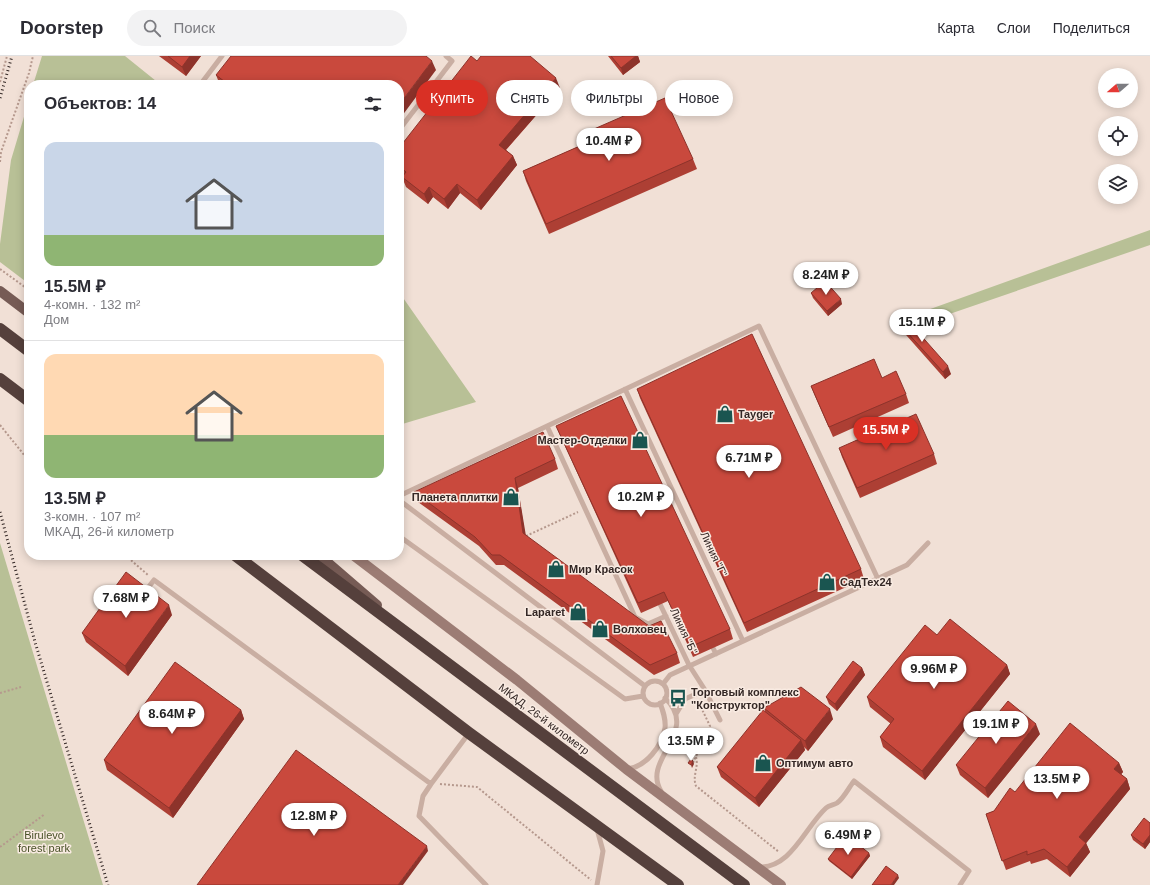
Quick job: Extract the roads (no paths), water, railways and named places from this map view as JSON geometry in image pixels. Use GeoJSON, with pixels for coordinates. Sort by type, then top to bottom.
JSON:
{"type":"FeatureCollection","features":[{"type":"Feature","properties":{"kind":"highway"},"geometry":{"type":"LineString","coordinates":[[1,329],[24,347]]}},
{"type":"Feature","properties":{"kind":"highway"},"geometry":{"type":"LineString","coordinates":[[1,379],[24,397]]}},
{"type":"Feature","properties":{"kind":"highway"},"geometry":{"type":"LineString","coordinates":[[242,560],[469,733],[678,885]]}},
{"type":"Feature","properties":{"kind":"highway","name":"МКАД, 26-й километр"},"geometry":{"type":"LineString","coordinates":[[308,560],[744,885]]}},
{"type":"Feature","properties":{"kind":"main road"},"geometry":{"type":"LineString","coordinates":[[1,292],[24,309]]}},
{"type":"Feature","properties":{"kind":"main road"},"geometry":{"type":"LineString","coordinates":[[325,560],[427,648]]}},
{"type":"Feature","properties":{"kind":"street"},"geometry":{"type":"LineString","coordinates":[[361,560],[517,680],[626,769],[781,885]]}},
{"type":"Feature","properties":{"kind":"lane"},"geometry":{"type":"LineString","coordinates":[[204,80],[222,56]]}},
{"type":"Feature","properties":{"kind":"lane"},"geometry":{"type":"LineString","coordinates":[[404,123],[452,61],[446,56]]}},
{"type":"Feature","properties":{"kind":"lane"},"geometry":{"type":"LineString","coordinates":[[404,494],[759,326],[878,579]]}},
{"type":"Feature","properties":{"kind":"lane"},"geometry":{"type":"LineString","coordinates":[[730,340],[733,346]]}},
{"type":"Feature","properties":{"kind":"lane"},"geometry":{"type":"LineString","coordinates":[[704,352],[707,358]]}},
{"type":"Feature","properties":{"kind":"lane"},"geometry":{"type":"LineString","coordinates":[[679,364],[682,370]]}},
{"type":"Feature","properties":{"kind":"lane"},"geometry":{"type":"LineString","coordinates":[[654,375],[658,382]]}},
{"type":"Feature","properties":{"kind":"lane","name":"Линия \"Г\""},"geometry":{"type":"LineString","coordinates":[[626,389],[743,641]]}},
{"type":"Feature","properties":{"kind":"lane"},"geometry":{"type":"LineString","coordinates":[[599,402],[602,408]]}},
{"type":"Feature","properties":{"kind":"lane"},"geometry":{"type":"LineString","coordinates":[[573,414],[576,420]]}},
{"type":"Feature","properties":{"kind":"lane"},"geometry":{"type":"LineString","coordinates":[[547,426],[635,617],[648,624],[666,616]]}},
{"type":"Feature","properties":{"kind":"lane"},"geometry":{"type":"LineString","coordinates":[[404,504],[645,686]]}},
{"type":"Feature","properties":{"kind":"lane"},"geometry":{"type":"LineString","coordinates":[[404,540],[625,699],[643,696]]}},
{"type":"Feature","properties":{"kind":"lane"},"geometry":{"type":"LineString","coordinates":[[663,684],[670,675],[796,617],[820,602],[847,590],[878,579],[907,565],[928,543]]}},
{"type":"Feature","properties":{"kind":"lane"},"geometry":{"type":"LineString","coordinates":[[144,593],[154,580],[431,784]]}},
{"type":"Feature","properties":{"kind":"lane","name":"Линия \"Б\""},"geometry":{"type":"LineString","coordinates":[[660,604],[689,666],[705,690],[720,720]]}},
{"type":"Feature","properties":{"kind":"lane"},"geometry":{"type":"LineString","coordinates":[[793,611],[796,617]]}},
{"type":"Feature","properties":{"kind":"lane"},"geometry":{"type":"LineString","coordinates":[[768,623],[771,628]]}},
{"type":"Feature","properties":{"kind":"lane"},"geometry":{"type":"LineString","coordinates":[[713,648],[716,654]]}},
{"type":"Feature","properties":{"kind":"lane"},"geometry":{"type":"LineString","coordinates":[[643,696],[645,686],[654,681],[663,684]]}},
{"type":"Feature","properties":{"kind":"lane"},"geometry":{"type":"LineString","coordinates":[[643,696],[648,702],[653,704],[660,703],[665,698],[665,688],[663,684]]}},
{"type":"Feature","properties":{"kind":"lane"},"geometry":{"type":"LineString","coordinates":[[676,714],[685,699],[705,690]]}},
{"type":"Feature","properties":{"kind":"lane"},"geometry":{"type":"LineString","coordinates":[[664,797],[658,788],[656,777],[658,767],[676,734],[677,724],[676,714],[671,703],[665,698]]}},
{"type":"Feature","properties":{"kind":"lane"},"geometry":{"type":"LineString","coordinates":[[626,769],[636,768],[649,759],[660,739],[664,729],[665,717],[660,703]]}},
{"type":"Feature","properties":{"kind":"lane"},"geometry":{"type":"LineString","coordinates":[[469,733],[423,796],[419,816],[486,885]]}},
{"type":"Feature","properties":{"kind":"lane"},"geometry":{"type":"LineString","coordinates":[[756,866],[764,867],[784,856],[798,843],[827,807],[837,803],[854,780],[969,871],[960,885]]}},
{"type":"Feature","properties":{"kind":"lane"},"geometry":{"type":"LineString","coordinates":[[596,824],[602,851],[597,885]]}},
{"type":"Feature","properties":{"kind":"railway"},"geometry":{"type":"LineString","coordinates":[[0,98],[12,56]]}},
{"type":"Feature","properties":{"kind":"railway"},"geometry":{"type":"LineString","coordinates":[[0,512],[35,642],[108,885]]}},
{"type":"Feature","properties":{"kind":"place","name":"Tayger"},"geometry":{"type":"Point","coordinates":[725,414]}},
{"type":"Feature","properties":{"kind":"place","name":"Мастер-Отделки"},"geometry":{"type":"Point","coordinates":[640,440]}},
{"type":"Feature","properties":{"kind":"place","name":"Планета плитки"},"geometry":{"type":"Point","coordinates":[511,497]}},
{"type":"Feature","properties":{"kind":"place","name":"Мир Красок"},"geometry":{"type":"Point","coordinates":[556,569]}},
{"type":"Feature","properties":{"kind":"place","name":"СадТех24"},"geometry":{"type":"Point","coordinates":[827,582]}},
{"type":"Feature","properties":{"kind":"place","name":"Laparet"},"geometry":{"type":"Point","coordinates":[578,612]}},
{"type":"Feature","properties":{"kind":"place","name":"Волховец"},"geometry":{"type":"Point","coordinates":[600,629]}},
{"type":"Feature","properties":{"kind":"place","name":"Торговый комплекс \"Конструктор\""},"geometry":{"type":"Point","coordinates":[678,698]}},
{"type":"Feature","properties":{"kind":"place","name":"Оптимум авто"},"geometry":{"type":"Point","coordinates":[763,763]}},
{"type":"Feature","properties":{"kind":"park label","name":"Birulevo forest park"},"geometry":{"type":"Point","coordinates":[44,841]}}]}
